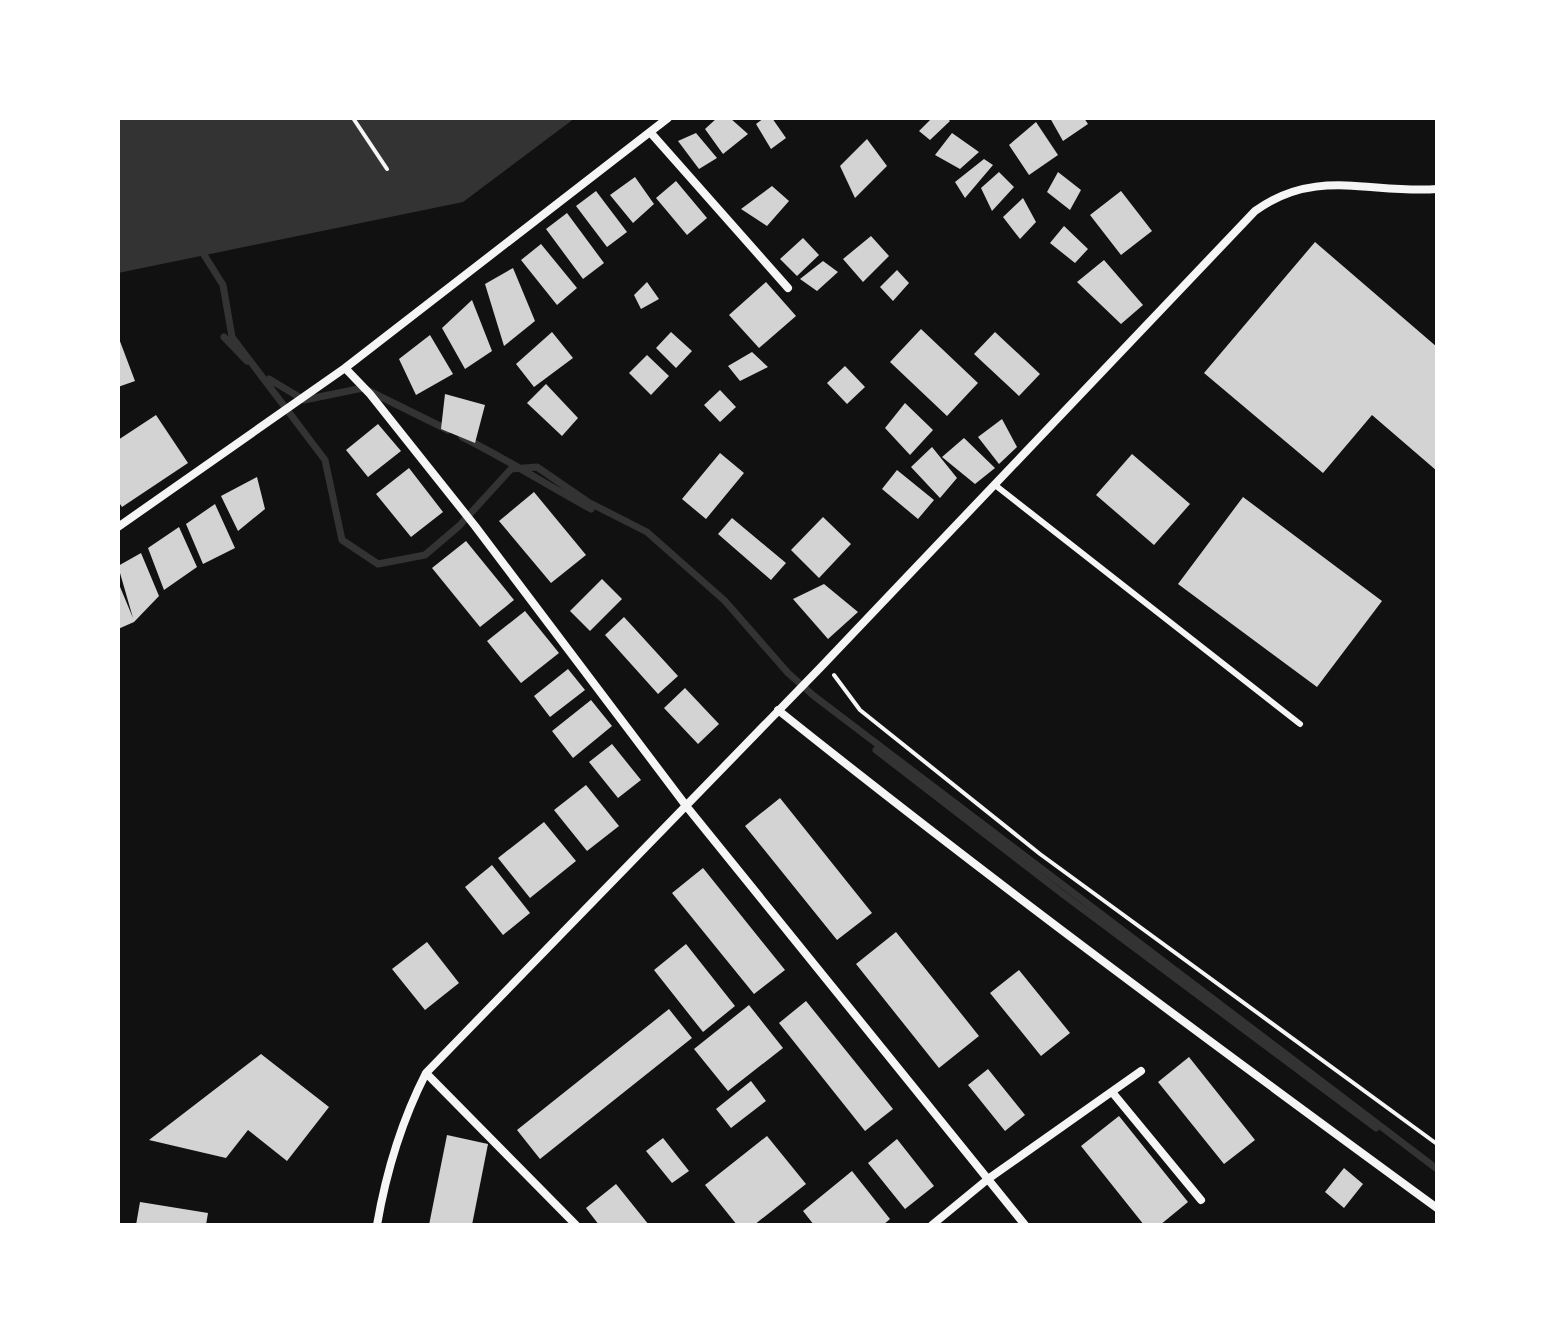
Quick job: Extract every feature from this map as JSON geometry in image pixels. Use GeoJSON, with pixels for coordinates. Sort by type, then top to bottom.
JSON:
{"type":"FeatureCollection","features":[{"type":"Feature","properties":{"kind":"street"},"geometry":{"type":"LineString","coordinates":[[118,527],[345,368],[668,118]]}},
{"type":"Feature","properties":{"kind":"street"},"geometry":{"type":"LineString","coordinates":[[650,132],[788,288]]}},
{"type":"Feature","properties":{"kind":"street"},"geometry":{"type":"LineString","coordinates":[[377,1225],[383,1189],[403,1126],[412,1099],[426,1073],[687,807],[1255,211],[1271,200],[1316,185],[1437,189]]}},
{"type":"Feature","properties":{"kind":"street"},"geometry":{"type":"LineString","coordinates":[[345,368],[370,394],[475,526],[687,807],[1025,1225]]}},
{"type":"Feature","properties":{"kind":"street"},"geometry":{"type":"LineString","coordinates":[[778,710],[1014,896],[1437,1208]]}},
{"type":"Feature","properties":{"kind":"street"},"geometry":{"type":"LineString","coordinates":[[932,1225],[988,1179],[1141,1071]]}},
{"type":"Feature","properties":{"kind":"street"},"geometry":{"type":"LineString","coordinates":[[426,1073],[576,1225]]}},
{"type":"Feature","properties":{"kind":"street"},"geometry":{"type":"LineString","coordinates":[[1112,1092],[1201,1200]]}},
{"type":"Feature","properties":{"kind":"lane"},"geometry":{"type":"LineString","coordinates":[[995,485],[1300,724]]}},
{"type":"Feature","properties":{"kind":"path"},"geometry":{"type":"LineString","coordinates":[[353,118],[387,169]]}},
{"type":"Feature","properties":{"kind":"path"},"geometry":{"type":"LineString","coordinates":[[823,665],[860,710],[1040,854],[1437,1144]]}},
{"type":"Feature","properties":{"kind":"shaded area"},"geometry":{"type":"Polygon","coordinates":[[[118,118],[575,118],[463,202],[118,273],[118,118]]]}},
{"type":"Feature","properties":{"kind":"building"},"geometry":{"type":"Polygon","coordinates":[[[717,118],[730,118],[748,134],[723,154],[705,129],[717,118]]]}},
{"type":"Feature","properties":{"kind":"building"},"geometry":{"type":"Polygon","coordinates":[[[764,118],[772,118],[786,138],[771,149],[756,124],[764,118]]]}},
{"type":"Feature","properties":{"kind":"building"},"geometry":{"type":"Polygon","coordinates":[[[932,118],[947,118],[950,121],[930,140],[919,131],[932,118]]]}},
{"type":"Feature","properties":{"kind":"building"},"geometry":{"type":"Polygon","coordinates":[[[1050,118],[1084,118],[1088,124],[1063,141],[1050,118]]]}},
{"type":"Feature","properties":{"kind":"building"},"geometry":{"type":"Polygon","coordinates":[[[1036,122],[1058,155],[1029,175],[1009,145],[1036,122]]]}},
{"type":"Feature","properties":{"kind":"building"},"geometry":{"type":"Polygon","coordinates":[[[696,133],[717,158],[699,169],[678,141],[696,133]]]}},
{"type":"Feature","properties":{"kind":"building"},"geometry":{"type":"Polygon","coordinates":[[[952,133],[979,152],[960,169],[935,155],[952,133]]]}},
{"type":"Feature","properties":{"kind":"building"},"geometry":{"type":"Polygon","coordinates":[[[867,139],[887,166],[855,198],[840,166],[867,139]]]}},
{"type":"Feature","properties":{"kind":"building"},"geometry":{"type":"Polygon","coordinates":[[[984,159],[993,165],[965,198],[955,182],[984,159]]]}},
{"type":"Feature","properties":{"kind":"building"},"geometry":{"type":"Polygon","coordinates":[[[999,172],[1014,187],[992,211],[981,188],[999,172]]]}},
{"type":"Feature","properties":{"kind":"building"},"geometry":{"type":"Polygon","coordinates":[[[1058,172],[1081,190],[1070,210],[1047,192],[1058,172]]]}},
{"type":"Feature","properties":{"kind":"building"},"geometry":{"type":"Polygon","coordinates":[[[635,177],[654,204],[633,223],[610,195],[635,177]]]}},
{"type":"Feature","properties":{"kind":"building"},"geometry":{"type":"Polygon","coordinates":[[[676,181],[707,218],[687,235],[656,198],[676,181]]]}},
{"type":"Feature","properties":{"kind":"building"},"geometry":{"type":"Polygon","coordinates":[[[772,186],[789,201],[767,226],[741,209],[772,186]]]}},
{"type":"Feature","properties":{"kind":"building"},"geometry":{"type":"Polygon","coordinates":[[[596,191],[627,232],[607,247],[576,206],[596,191]]]}},
{"type":"Feature","properties":{"kind":"building"},"geometry":{"type":"Polygon","coordinates":[[[1121,191],[1152,231],[1121,255],[1090,215],[1121,191]]]}},
{"type":"Feature","properties":{"kind":"building"},"geometry":{"type":"Polygon","coordinates":[[[1023,198],[1036,222],[1020,239],[1003,217],[1023,198]]]}},
{"type":"Feature","properties":{"kind":"building"},"geometry":{"type":"Polygon","coordinates":[[[567,213],[604,263],[583,279],[546,229],[567,213]]]}},
{"type":"Feature","properties":{"kind":"building"},"geometry":{"type":"Polygon","coordinates":[[[1064,226],[1088,249],[1075,263],[1050,243],[1064,226]]]}},
{"type":"Feature","properties":{"kind":"building"},"geometry":{"type":"Polygon","coordinates":[[[871,236],[889,256],[863,282],[843,259],[871,236]]]}},
{"type":"Feature","properties":{"kind":"building"},"geometry":{"type":"Polygon","coordinates":[[[803,238],[819,255],[797,276],[780,259],[803,238]]]}},
{"type":"Feature","properties":{"kind":"building"},"geometry":{"type":"Polygon","coordinates":[[[1315,242],[1437,347],[1437,471],[1372,415],[1323,473],[1204,373],[1315,242]]]}},
{"type":"Feature","properties":{"kind":"building"},"geometry":{"type":"Polygon","coordinates":[[[541,244],[577,288],[557,305],[521,260],[541,244]]]}},
{"type":"Feature","properties":{"kind":"building"},"geometry":{"type":"Polygon","coordinates":[[[1104,260],[1143,305],[1121,324],[1077,282],[1104,260]]]}},
{"type":"Feature","properties":{"kind":"building"},"geometry":{"type":"Polygon","coordinates":[[[823,261],[838,272],[817,291],[800,279],[823,261]]]}},
{"type":"Feature","properties":{"kind":"building"},"geometry":{"type":"Polygon","coordinates":[[[513,268],[535,321],[504,346],[485,284],[513,268]]]}},
{"type":"Feature","properties":{"kind":"building"},"geometry":{"type":"Polygon","coordinates":[[[897,270],[909,283],[893,301],[880,287],[897,270]]]}},
{"type":"Feature","properties":{"kind":"building"},"geometry":{"type":"Polygon","coordinates":[[[647,282],[659,299],[641,309],[634,295],[647,282]]]}},
{"type":"Feature","properties":{"kind":"building"},"geometry":{"type":"Polygon","coordinates":[[[766,282],[796,316],[759,348],[729,315],[766,282]]]}},
{"type":"Feature","properties":{"kind":"building"},"geometry":{"type":"Polygon","coordinates":[[[472,300],[492,351],[465,369],[442,328],[472,300]]]}},
{"type":"Feature","properties":{"kind":"building"},"geometry":{"type":"Polygon","coordinates":[[[921,329],[978,383],[947,416],[890,362],[921,329]]]}},
{"type":"Feature","properties":{"kind":"building"},"geometry":{"type":"Polygon","coordinates":[[[552,332],[573,358],[534,387],[516,364],[552,332]]]}},
{"type":"Feature","properties":{"kind":"building"},"geometry":{"type":"Polygon","coordinates":[[[671,332],[692,351],[676,368],[656,348],[671,332]]]}},
{"type":"Feature","properties":{"kind":"building"},"geometry":{"type":"Polygon","coordinates":[[[995,332],[1040,374],[1019,396],[974,354],[995,332]]]}},
{"type":"Feature","properties":{"kind":"building"},"geometry":{"type":"Polygon","coordinates":[[[430,335],[453,374],[416,395],[399,359],[430,335]]]}},
{"type":"Feature","properties":{"kind":"building"},"geometry":{"type":"Polygon","coordinates":[[[118,336],[135,381],[118,387],[118,336]]]}},
{"type":"Feature","properties":{"kind":"building"},"geometry":{"type":"Polygon","coordinates":[[[752,352],[768,367],[740,381],[728,366],[752,352]]]}},
{"type":"Feature","properties":{"kind":"building"},"geometry":{"type":"Polygon","coordinates":[[[647,355],[669,376],[651,395],[629,373],[647,355]]]}},
{"type":"Feature","properties":{"kind":"building"},"geometry":{"type":"Polygon","coordinates":[[[845,366],[865,387],[847,404],[827,383],[845,366]]]}},
{"type":"Feature","properties":{"kind":"building"},"geometry":{"type":"Polygon","coordinates":[[[546,384],[578,418],[562,436],[527,403],[546,384]]]}},
{"type":"Feature","properties":{"kind":"building"},"geometry":{"type":"Polygon","coordinates":[[[720,390],[736,407],[720,422],[704,405],[720,390]]]}},
{"type":"Feature","properties":{"kind":"building"},"geometry":{"type":"Polygon","coordinates":[[[445,394],[485,405],[475,443],[441,429],[445,394]]]}},
{"type":"Feature","properties":{"kind":"building"},"geometry":{"type":"Polygon","coordinates":[[[905,403],[933,430],[910,455],[885,428],[905,403]]]}},
{"type":"Feature","properties":{"kind":"building"},"geometry":{"type":"Polygon","coordinates":[[[156,415],[188,463],[122,507],[118,501],[118,440],[156,415]]]}},
{"type":"Feature","properties":{"kind":"building"},"geometry":{"type":"Polygon","coordinates":[[[1002,419],[1017,447],[999,464],[978,437],[1002,419]]]}},
{"type":"Feature","properties":{"kind":"building"},"geometry":{"type":"Polygon","coordinates":[[[378,424],[401,451],[368,477],[346,450],[378,424]]]}},
{"type":"Feature","properties":{"kind":"building"},"geometry":{"type":"Polygon","coordinates":[[[964,438],[995,468],[975,484],[942,457],[964,438]]]}},
{"type":"Feature","properties":{"kind":"building"},"geometry":{"type":"Polygon","coordinates":[[[932,447],[957,478],[940,498],[911,467],[932,447]]]}},
{"type":"Feature","properties":{"kind":"building"},"geometry":{"type":"Polygon","coordinates":[[[720,453],[744,473],[706,519],[682,499],[720,453]]]}},
{"type":"Feature","properties":{"kind":"building"},"geometry":{"type":"Polygon","coordinates":[[[1132,454],[1190,504],[1154,545],[1096,495],[1132,454]]]}},
{"type":"Feature","properties":{"kind":"building"},"geometry":{"type":"Polygon","coordinates":[[[409,468],[443,512],[411,537],[376,494],[409,468]]]}},
{"type":"Feature","properties":{"kind":"building"},"geometry":{"type":"Polygon","coordinates":[[[897,470],[934,500],[918,519],[882,489],[897,470]]]}},
{"type":"Feature","properties":{"kind":"building"},"geometry":{"type":"Polygon","coordinates":[[[257,477],[265,509],[238,531],[221,496],[257,477]]]}},
{"type":"Feature","properties":{"kind":"building"},"geometry":{"type":"Polygon","coordinates":[[[534,492],[586,555],[551,583],[499,521],[534,492]]]}},
{"type":"Feature","properties":{"kind":"building"},"geometry":{"type":"Polygon","coordinates":[[[1243,497],[1382,601],[1317,687],[1178,584],[1243,497]]]}},
{"type":"Feature","properties":{"kind":"building"},"geometry":{"type":"Polygon","coordinates":[[[215,504],[235,548],[203,564],[186,524],[215,504]]]}},
{"type":"Feature","properties":{"kind":"building"},"geometry":{"type":"Polygon","coordinates":[[[823,517],[851,544],[819,578],[791,550],[823,517]]]}},
{"type":"Feature","properties":{"kind":"building"},"geometry":{"type":"Polygon","coordinates":[[[732,518],[786,563],[771,580],[718,534],[732,518]]]}},
{"type":"Feature","properties":{"kind":"building"},"geometry":{"type":"Polygon","coordinates":[[[179,527],[197,567],[164,590],[148,548],[179,527]]]}},
{"type":"Feature","properties":{"kind":"building"},"geometry":{"type":"Polygon","coordinates":[[[466,541],[514,600],[480,627],[432,568],[466,541]]]}},
{"type":"Feature","properties":{"kind":"building"},"geometry":{"type":"Polygon","coordinates":[[[141,553],[159,596],[134,622],[118,629],[118,582],[133,618],[118,566],[141,553]]]}},
{"type":"Feature","properties":{"kind":"building"},"geometry":{"type":"Polygon","coordinates":[[[602,579],[622,599],[590,631],[570,611],[602,579]]]}},
{"type":"Feature","properties":{"kind":"building"},"geometry":{"type":"Polygon","coordinates":[[[824,584],[858,612],[828,639],[793,599],[824,584]]]}},
{"type":"Feature","properties":{"kind":"building"},"geometry":{"type":"Polygon","coordinates":[[[525,611],[559,653],[521,683],[487,641],[525,611]]]}},
{"type":"Feature","properties":{"kind":"building"},"geometry":{"type":"Polygon","coordinates":[[[624,617],[678,676],[658,694],[605,635],[624,617]]]}},
{"type":"Feature","properties":{"kind":"building"},"geometry":{"type":"Polygon","coordinates":[[[568,669],[585,690],[550,717],[534,696],[568,669]]]}},
{"type":"Feature","properties":{"kind":"building"},"geometry":{"type":"Polygon","coordinates":[[[685,688],[719,724],[698,744],[664,708],[685,688]]]}},
{"type":"Feature","properties":{"kind":"building"},"geometry":{"type":"Polygon","coordinates":[[[591,700],[612,726],[573,758],[552,731],[591,700]]]}},
{"type":"Feature","properties":{"kind":"building"},"geometry":{"type":"Polygon","coordinates":[[[612,744],[641,780],[618,798],[589,762],[612,744]]]}},
{"type":"Feature","properties":{"kind":"building"},"geometry":{"type":"Polygon","coordinates":[[[586,785],[619,826],[587,851],[554,810],[586,785]]]}},
{"type":"Feature","properties":{"kind":"building"},"geometry":{"type":"Polygon","coordinates":[[[780,798],[872,913],[837,940],[745,826],[780,798]]]}},
{"type":"Feature","properties":{"kind":"building"},"geometry":{"type":"Polygon","coordinates":[[[544,822],[576,861],[530,898],[498,858],[544,822]]]}},
{"type":"Feature","properties":{"kind":"building"},"geometry":{"type":"Polygon","coordinates":[[[492,865],[530,913],[503,935],[465,887],[492,865]]]}},
{"type":"Feature","properties":{"kind":"building"},"geometry":{"type":"Polygon","coordinates":[[[703,868],[785,970],[754,994],[672,893],[703,868]]]}},
{"type":"Feature","properties":{"kind":"building"},"geometry":{"type":"Polygon","coordinates":[[[896,932],[979,1036],[939,1068],[856,964],[896,932]]]}},
{"type":"Feature","properties":{"kind":"building"},"geometry":{"type":"Polygon","coordinates":[[[427,942],[459,983],[425,1010],[392,969],[427,942]]]}},
{"type":"Feature","properties":{"kind":"building"},"geometry":{"type":"Polygon","coordinates":[[[686,944],[735,1006],[703,1032],[654,970],[686,944]]]}},
{"type":"Feature","properties":{"kind":"building"},"geometry":{"type":"Polygon","coordinates":[[[1019,970],[1070,1033],[1041,1056],[990,993],[1019,970]]]}},
{"type":"Feature","properties":{"kind":"building"},"geometry":{"type":"Polygon","coordinates":[[[806,1001],[893,1109],[865,1131],[779,1023],[806,1001]]]}},
{"type":"Feature","properties":{"kind":"building"},"geometry":{"type":"Polygon","coordinates":[[[749,1005],[783,1048],[728,1091],[694,1049],[749,1005]]]}},
{"type":"Feature","properties":{"kind":"building"},"geometry":{"type":"Polygon","coordinates":[[[669,1009],[692,1038],[540,1159],[517,1130],[669,1009]]]}},
{"type":"Feature","properties":{"kind":"building"},"geometry":{"type":"Polygon","coordinates":[[[261,1054],[329,1107],[287,1161],[248,1130],[226,1158],[149,1140],[261,1054]]]}},
{"type":"Feature","properties":{"kind":"building"},"geometry":{"type":"Polygon","coordinates":[[[1189,1057],[1255,1140],[1224,1164],[1158,1082],[1189,1057]]]}},
{"type":"Feature","properties":{"kind":"building"},"geometry":{"type":"Polygon","coordinates":[[[988,1069],[1025,1115],[1005,1131],[968,1085],[988,1069]]]}},
{"type":"Feature","properties":{"kind":"building"},"geometry":{"type":"Polygon","coordinates":[[[751,1081],[766,1101],[731,1128],[716,1109],[751,1081]]]}},
{"type":"Feature","properties":{"kind":"building"},"geometry":{"type":"Polygon","coordinates":[[[1119,1116],[1188,1202],[1160,1225],[1144,1225],[1081,1146],[1119,1116]]]}},
{"type":"Feature","properties":{"kind":"building"},"geometry":{"type":"Polygon","coordinates":[[[447,1135],[488,1144],[472,1225],[429,1225],[447,1135]]]}},
{"type":"Feature","properties":{"kind":"building"},"geometry":{"type":"Polygon","coordinates":[[[767,1136],[806,1184],[754,1225],[737,1225],[705,1185],[767,1136]]]}},
{"type":"Feature","properties":{"kind":"building"},"geometry":{"type":"Polygon","coordinates":[[[663,1138],[689,1171],[672,1183],[646,1151],[663,1138]]]}},
{"type":"Feature","properties":{"kind":"building"},"geometry":{"type":"Polygon","coordinates":[[[897,1139],[934,1186],[905,1209],[868,1163],[897,1139]]]}},
{"type":"Feature","properties":{"kind":"building"},"geometry":{"type":"Polygon","coordinates":[[[1344,1168],[1363,1184],[1344,1208],[1325,1192],[1344,1168]]]}},
{"type":"Feature","properties":{"kind":"building"},"geometry":{"type":"Polygon","coordinates":[[[852,1171],[890,1219],[883,1225],[814,1225],[803,1211],[852,1171]]]}},
{"type":"Feature","properties":{"kind":"building"},"geometry":{"type":"Polygon","coordinates":[[[616,1184],[649,1225],[599,1225],[586,1208],[616,1184]]]}},
{"type":"Feature","properties":{"kind":"building"},"geometry":{"type":"Polygon","coordinates":[[[140,1202],[208,1213],[206,1225],[136,1225],[140,1202]]]}},
{"type":"Feature","properties":{"kind":"waterway"},"geometry":{"type":"LineString","coordinates":[[201,250],[223,285],[232,337],[325,460],[342,540],[378,564],[425,555],[459,526],[511,469],[537,467],[588,502],[647,532],[725,601],[788,673],[814,696],[1437,1169]]}},
{"type":"Feature","properties":{"kind":"waterway"},"geometry":{"type":"LineString","coordinates":[[224,337],[247,361]]}},
{"type":"Feature","properties":{"kind":"waterway"},"geometry":{"type":"LineString","coordinates":[[269,379],[304,400],[363,388],[448,430]]}},
{"type":"Feature","properties":{"kind":"waterway"},"geometry":{"type":"LineString","coordinates":[[462,437],[591,509]]}},
{"type":"Feature","properties":{"kind":"waterway"},"geometry":{"type":"LineString","coordinates":[[876,750],[1376,1128]]}}]}
